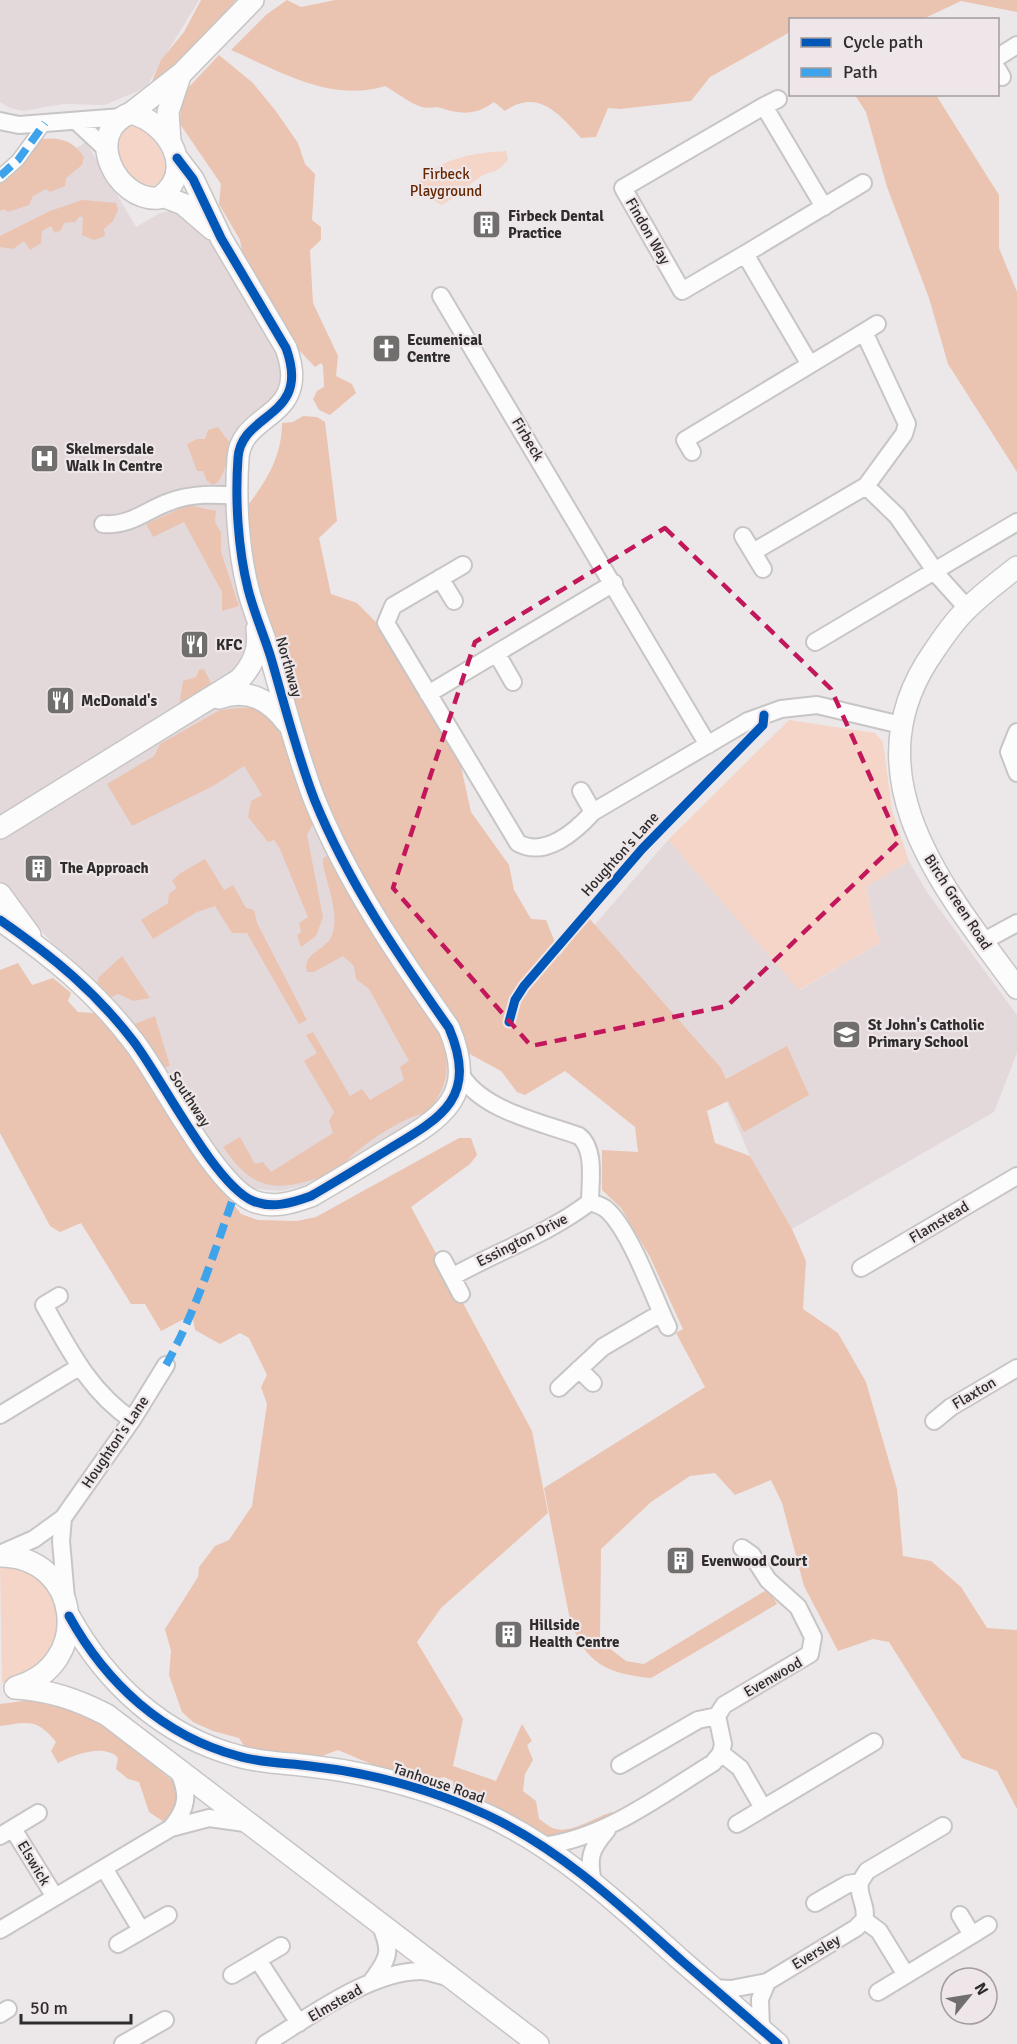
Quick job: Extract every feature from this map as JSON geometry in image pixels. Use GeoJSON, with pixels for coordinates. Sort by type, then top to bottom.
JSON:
{"type":"FeatureCollection","features":[{"type":"Feature","properties":{"kind":"street"},"geometry":{"type":"LineString","coordinates":[[107,150],[109,130],[184,71],[253,0]]}},
{"type":"Feature","properties":{"kind":"street"},"geometry":{"type":"LineString","coordinates":[[999,56],[1017,45]]}},
{"type":"Feature","properties":{"kind":"street"},"geometry":{"type":"LineString","coordinates":[[76,121],[107,150],[119,179],[128,189],[141,197],[150,199],[162,196],[175,179],[174,151],[168,112],[184,71]]}},
{"type":"Feature","properties":{"kind":"street","name":"Findon Way"},"geometry":{"type":"LineString","coordinates":[[824,207],[771,102],[623,188],[682,291],[824,207],[863,183]]}},
{"type":"Feature","properties":{"kind":"street"},"geometry":{"type":"LineString","coordinates":[[0,121],[19,125],[127,115],[154,122],[174,151]]}},
{"type":"Feature","properties":{"kind":"street"},"geometry":{"type":"LineString","coordinates":[[0,176],[18,160],[45,123]]}},
{"type":"Feature","properties":{"kind":"street","name":"Northway"},"geometry":{"type":"LineString","coordinates":[[0,828],[239,680],[253,662],[259,639],[244,564],[238,456],[246,435],[279,408],[290,386],[292,374],[286,348],[221,238],[193,179],[174,151]]}},
{"type":"Feature","properties":{"kind":"street","name":"Northway"},"geometry":{"type":"LineString","coordinates":[[162,196],[183,204],[198,215],[221,238]]}},
{"type":"Feature","properties":{"kind":"street"},"geometry":{"type":"LineString","coordinates":[[745,254],[809,363]]}},
{"type":"Feature","properties":{"kind":"street","name":"Firbeck"},"geometry":{"type":"LineString","coordinates":[[441,296],[614,583],[708,745]]}},
{"type":"Feature","properties":{"kind":"street"},"geometry":{"type":"LineString","coordinates":[[692,452],[685,440],[809,363],[871,328],[907,424],[904,434],[866,486],[753,552]]}},
{"type":"Feature","properties":{"kind":"street"},"geometry":{"type":"LineString","coordinates":[[866,486],[897,516],[935,571],[967,608]]}},
{"type":"Feature","properties":{"kind":"street"},"geometry":{"type":"LineString","coordinates":[[104,524],[126,523],[184,497],[211,494],[239,496]]}},
{"type":"Feature","properties":{"kind":"street"},"geometry":{"type":"LineString","coordinates":[[815,642],[1017,522]]}},
{"type":"Feature","properties":{"kind":"street"},"geometry":{"type":"LineString","coordinates":[[743,536],[763,568]]}},
{"type":"Feature","properties":{"kind":"street"},"geometry":{"type":"LineString","coordinates":[[463,566],[393,606],[386,623],[518,843],[534,849],[549,845],[581,825],[593,812],[764,714],[801,705],[817,705],[901,725]]}},
{"type":"Feature","properties":{"kind":"street","name":"Birch Green Road"},"geometry":{"type":"LineString","coordinates":[[1017,567],[967,608],[916,676],[901,725],[898,763],[912,821],[934,869],[982,942],[1017,988]]}},
{"type":"Feature","properties":{"kind":"street"},"geometry":{"type":"LineString","coordinates":[[440,578],[454,601]]}},
{"type":"Feature","properties":{"kind":"street"},"geometry":{"type":"LineString","coordinates":[[428,694],[614,583]]}},
{"type":"Feature","properties":{"kind":"street","name":"Northway"},"geometry":{"type":"LineString","coordinates":[[255,614],[316,802],[351,878],[385,936],[449,1028],[455,1042],[459,1071],[458,1084],[446,1110],[435,1122],[379,1156]]}},
{"type":"Feature","properties":{"kind":"street"},"geometry":{"type":"LineString","coordinates":[[496,654],[513,682]]}},
{"type":"Feature","properties":{"kind":"street"},"geometry":{"type":"LineString","coordinates":[[204,703],[229,694],[252,694],[272,706],[292,731]]}},
{"type":"Feature","properties":{"kind":"street"},"geometry":{"type":"LineString","coordinates":[[1017,732],[1009,752],[1017,773]]}},
{"type":"Feature","properties":{"kind":"street"},"geometry":{"type":"LineString","coordinates":[[581,790],[593,812]]}},
{"type":"Feature","properties":{"kind":"street"},"geometry":{"type":"LineString","coordinates":[[0,894],[36,943]]}},
{"type":"Feature","properties":{"kind":"street","name":"Southway"},"geometry":{"type":"LineString","coordinates":[[0,920],[36,943],[113,1016],[154,1070],[222,1177],[253,1201],[272,1205],[291,1203],[310,1196],[379,1156]]}},
{"type":"Feature","properties":{"kind":"street"},"geometry":{"type":"LineString","coordinates":[[982,942],[1017,923]]}},
{"type":"Feature","properties":{"kind":"street"},"geometry":{"type":"LineString","coordinates":[[459,1071],[471,1090],[486,1101],[583,1139],[589,1154],[590,1202],[605,1208],[613,1216],[633,1250],[665,1320],[615,1338],[559,1388]]}},
{"type":"Feature","properties":{"kind":"street"},"geometry":{"type":"LineString","coordinates":[[446,1110],[468,1102],[486,1101]]}},
{"type":"Feature","properties":{"kind":"street","name":"Flamstead"},"geometry":{"type":"LineString","coordinates":[[861,1268],[1017,1176]]}},
{"type":"Feature","properties":{"kind":"street","name":"Essington Drive"},"geometry":{"type":"LineString","coordinates":[[452,1277],[499,1251],[542,1233],[590,1202]]}},
{"type":"Feature","properties":{"kind":"street"},"geometry":{"type":"LineString","coordinates":[[443,1260],[461,1294]]}},
{"type":"Feature","properties":{"kind":"street"},"geometry":{"type":"LineString","coordinates":[[59,1296],[44,1305],[79,1367],[104,1399],[132,1420]]}},
{"type":"Feature","properties":{"kind":"street","name":"Houghton's Lane"},"geometry":{"type":"LineString","coordinates":[[0,1555],[34,1539],[63,1518],[132,1420],[166,1365]]}},
{"type":"Feature","properties":{"kind":"street"},"geometry":{"type":"LineString","coordinates":[[0,1415],[79,1367]]}},
{"type":"Feature","properties":{"kind":"street","name":"Flaxton"},"geometry":{"type":"LineString","coordinates":[[934,1421],[951,1407],[1017,1368]]}},
{"type":"Feature","properties":{"kind":"street"},"geometry":{"type":"LineString","coordinates":[[579,1369],[593,1383]]}},
{"type":"Feature","properties":{"kind":"street"},"geometry":{"type":"LineString","coordinates":[[4,1689],[40,1677],[60,1657],[69,1630],[61,1552],[63,1518]]}},
{"type":"Feature","properties":{"kind":"street","name":"Evenwood"},"geometry":{"type":"LineString","coordinates":[[620,1765],[698,1720],[717,1716],[724,1705],[806,1658],[814,1642],[798,1607],[768,1580],[752,1556],[742,1548]]}},
{"type":"Feature","properties":{"kind":"street","name":"Tanhouse Road"},"geometry":{"type":"LineString","coordinates":[[0,1555],[25,1560],[39,1567],[60,1589],[68,1610],[86,1643],[134,1700],[186,1737],[240,1757],[355,1773],[404,1784],[487,1815],[542,1846],[593,1883],[778,2044]]}},
{"type":"Feature","properties":{"kind":"street"},"geometry":{"type":"LineString","coordinates":[[4,1689],[46,1690],[98,1710],[538,2044]]}},
{"type":"Feature","properties":{"kind":"street"},"geometry":{"type":"LineString","coordinates":[[542,1846],[586,1837],[612,1825],[713,1763],[722,1753],[723,1744],[717,1716]]}},
{"type":"Feature","properties":{"kind":"street"},"geometry":{"type":"LineString","coordinates":[[737,1824],[874,1742]]}},
{"type":"Feature","properties":{"kind":"street"},"geometry":{"type":"LineString","coordinates":[[722,1753],[740,1768],[763,1808]]}},
{"type":"Feature","properties":{"kind":"street","name":"Elswick"},"geometry":{"type":"LineString","coordinates":[[171,1828],[185,1808],[187,1796],[178,1770]]}},
{"type":"Feature","properties":{"kind":"street","name":"Elswick"},"geometry":{"type":"LineString","coordinates":[[38,1813],[7,1832],[55,1897]]}},
{"type":"Feature","properties":{"kind":"street","name":"Elswick"},"geometry":{"type":"LineString","coordinates":[[0,1930],[171,1828],[209,1818],[235,1820],[250,1825]]}},
{"type":"Feature","properties":{"kind":"street"},"geometry":{"type":"LineString","coordinates":[[593,1883],[590,1866],[592,1848],[612,1825]]}},
{"type":"Feature","properties":{"kind":"street"},"geometry":{"type":"LineString","coordinates":[[906,1975],[879,1930],[864,1920],[866,1910],[859,1892],[860,1882],[867,1871],[943,1826]]}},
{"type":"Feature","properties":{"kind":"street"},"geometry":{"type":"LineString","coordinates":[[104,1868],[141,1930]]}},
{"type":"Feature","properties":{"kind":"street"},"geometry":{"type":"LineString","coordinates":[[815,1903],[848,1884],[860,1882]]}},
{"type":"Feature","properties":{"kind":"street"},"geometry":{"type":"LineString","coordinates":[[118,1944],[168,1915]]}},
{"type":"Feature","properties":{"kind":"street"},"geometry":{"type":"LineString","coordinates":[[960,1915],[972,1935]]}},
{"type":"Feature","properties":{"kind":"street","name":"Eversley"},"geometry":{"type":"LineString","coordinates":[[712,1988],[731,1989],[767,1982],[856,1928],[864,1920]]}},
{"type":"Feature","properties":{"kind":"street","name":"Elmstead"},"geometry":{"type":"LineString","coordinates":[[371,1982],[388,1956],[388,1946],[380,1922]]}},
{"type":"Feature","properties":{"kind":"street"},"geometry":{"type":"LineString","coordinates":[[878,1992],[988,1925]]}},
{"type":"Feature","properties":{"kind":"street"},"geometry":{"type":"LineString","coordinates":[[232,1975],[281,1946]]}},
{"type":"Feature","properties":{"kind":"street","name":"Elmstead"},"geometry":{"type":"LineString","coordinates":[[258,1960],[299,2023]]}},
{"type":"Feature","properties":{"kind":"street","name":"Elmstead"},"geometry":{"type":"LineString","coordinates":[[265,2044],[371,1982],[396,1974],[421,1971],[447,1977]]}},
{"type":"Feature","properties":{"kind":"street"},"geometry":{"type":"LineString","coordinates":[[761,2029],[760,1999],[767,1982]]}},
{"type":"Feature","properties":{"kind":"street"},"geometry":{"type":"LineString","coordinates":[[132,2042],[165,2019]]}},
{"type":"Feature","properties":{"kind":"highlighted area"},"geometry":{"type":"Polygon","coordinates":[[[665,528],[831,689],[899,841],[727,1006],[531,1046],[393,888],[475,642],[665,528]]]}},
{"type":"Feature","properties":{"kind":"shaded area"},"geometry":{"type":"Polygon","coordinates":[[[0,0],[199,0],[148,84],[138,91],[105,105],[63,104],[23,111],[10,108],[0,102],[0,0]]]}},
{"type":"Feature","properties":{"kind":"shaded area"},"geometry":{"type":"Polygon","coordinates":[[[201,0],[236,0],[175,67],[152,81],[161,60],[184,32],[201,0]]]}},
{"type":"Feature","properties":{"kind":"shaded area"},"geometry":{"type":"Polygon","coordinates":[[[287,0],[301,7],[335,0],[1017,0],[1017,12],[961,1],[925,18],[789,18],[789,33],[710,77],[691,101],[620,109],[608,108],[596,137],[581,138],[556,113],[538,103],[528,102],[505,111],[494,102],[469,112],[456,112],[439,107],[424,108],[385,86],[365,90],[325,88],[287,75],[231,50],[267,14],[287,0]]]}},
{"type":"Feature","properties":{"kind":"shaded area"},"geometry":{"type":"Polygon","coordinates":[[[219,55],[253,83],[275,110],[298,143],[305,164],[315,174],[312,220],[321,227],[321,240],[310,250],[313,303],[338,356],[336,376],[352,384],[356,393],[330,415],[319,410],[313,399],[317,391],[324,387],[323,366],[321,363],[315,367],[298,349],[244,261],[240,240],[219,204],[221,184],[180,124],[181,104],[188,88],[219,55]]]}},
{"type":"Feature","properties":{"kind":"shaded area"},"geometry":{"type":"Polygon","coordinates":[[[856,96],[937,96],[999,195],[999,248],[1017,292],[1017,472],[948,364],[929,298],[887,187],[866,112],[856,96]]]}},
{"type":"Feature","properties":{"kind":"shaded area"},"geometry":{"type":"Polygon","coordinates":[[[41,139],[60,139],[71,143],[84,157],[82,165],[66,178],[65,186],[50,192],[46,189],[33,196],[29,205],[8,212],[4,209],[0,211],[0,183],[16,172],[22,157],[41,139]]]}},
{"type":"Feature","properties":{"kind":"shaded area"},"geometry":{"type":"Polygon","coordinates":[[[86,142],[136,227],[160,213],[175,210],[199,220],[273,340],[282,375],[280,384],[269,404],[243,425],[253,633],[247,664],[0,816],[0,193],[86,142]]]}},
{"type":"Feature","properties":{"kind":"shaded area"},"geometry":{"type":"Polygon","coordinates":[[[82,200],[116,203],[118,210],[113,221],[104,229],[105,236],[94,240],[82,235],[83,218],[80,216],[75,222],[64,223],[61,230],[55,233],[51,226],[42,231],[41,243],[30,250],[24,241],[13,249],[0,247],[0,236],[50,211],[82,200]]]}},
{"type":"Feature","properties":{"kind":"shaded area"},"geometry":{"type":"Polygon","coordinates":[[[303,416],[317,417],[325,422],[337,521],[319,538],[331,594],[357,603],[380,626],[460,762],[471,812],[509,865],[514,890],[531,919],[546,920],[560,955],[589,918],[721,1068],[726,1079],[787,1046],[809,1095],[744,1132],[728,1101],[707,1111],[715,1143],[750,1156],[792,1229],[806,1261],[803,1309],[838,1333],[866,1382],[897,1489],[903,1556],[931,1561],[961,1587],[987,1628],[1017,1630],[1017,1809],[997,1771],[962,1758],[889,1642],[873,1639],[838,1651],[804,1586],[782,1503],[771,1480],[735,1495],[715,1473],[690,1476],[651,1502],[601,1549],[600,1641],[626,1661],[644,1664],[768,1589],[777,1604],[651,1678],[622,1673],[600,1664],[583,1647],[576,1635],[570,1620],[544,1488],[705,1387],[676,1333],[683,1329],[650,1257],[621,1208],[602,1190],[602,1150],[638,1152],[635,1127],[565,1071],[525,1095],[517,1092],[501,1071],[466,1052],[348,856],[300,738],[250,557],[252,543],[247,506],[272,467],[279,446],[282,423],[293,422],[303,416]]]}},
{"type":"Feature","properties":{"kind":"shaded area"},"geometry":{"type":"Polygon","coordinates":[[[218,427],[229,442],[229,448],[223,473],[218,482],[213,485],[207,481],[203,471],[197,471],[187,444],[197,439],[205,439],[208,430],[218,427]]]}},
{"type":"Feature","properties":{"kind":"shaded area"},"geometry":{"type":"Polygon","coordinates":[[[188,505],[216,511],[215,522],[221,533],[221,552],[239,606],[222,611],[222,592],[184,522],[153,537],[146,524],[188,505]]]}},
{"type":"Feature","properties":{"kind":"shaded area"},"geometry":{"type":"Polygon","coordinates":[[[204,669],[215,691],[179,706],[183,681],[196,677],[199,670],[204,669]]]}},
{"type":"Feature","properties":{"kind":"shaded area"},"geometry":{"type":"Polygon","coordinates":[[[232,699],[272,713],[445,1040],[451,1070],[445,1094],[430,1112],[326,1176],[302,1186],[280,1191],[245,1188],[68,961],[0,884],[0,834],[218,704],[232,699]]]}},
{"type":"Feature","properties":{"kind":"shaded area"},"geometry":{"type":"Polygon","coordinates":[[[252,707],[265,715],[284,741],[292,757],[314,822],[307,835],[323,917],[316,936],[301,947],[297,935],[301,932],[299,923],[308,917],[279,847],[274,840],[268,842],[248,817],[251,801],[262,795],[244,766],[213,786],[132,826],[107,784],[154,756],[160,744],[220,710],[252,707]]]}},
{"type":"Feature","properties":{"kind":"shaded area","name":"St John's Catholic Primary School"},"geometry":{"type":"Polygon","coordinates":[[[668,840],[800,990],[881,942],[876,932],[866,887],[909,861],[927,892],[1017,1015],[1017,1053],[994,1112],[792,1229],[750,1156],[721,1088],[590,930],[668,840]]]}},
{"type":"Feature","properties":{"kind":"shaded area"},"geometry":{"type":"Polygon","coordinates":[[[330,855],[374,936],[438,1030],[447,1063],[444,1084],[440,1094],[425,1113],[402,1122],[377,1136],[336,1172],[331,1172],[329,1180],[322,1183],[315,1179],[285,1185],[262,1183],[242,1170],[223,1147],[240,1137],[255,1164],[263,1162],[271,1172],[333,1133],[329,1121],[334,1112],[304,1061],[317,1053],[306,1035],[313,1032],[350,1096],[362,1089],[370,1100],[404,1080],[400,1067],[409,1061],[369,989],[356,979],[354,966],[343,956],[314,972],[307,972],[308,960],[329,940],[334,927],[334,909],[323,865],[323,858],[330,855]]]}},
{"type":"Feature","properties":{"kind":"shaded area"},"geometry":{"type":"Polygon","coordinates":[[[205,859],[224,890],[233,885],[246,908],[254,910],[257,923],[307,1020],[299,1024],[247,933],[232,933],[215,906],[197,912],[153,939],[141,920],[168,903],[169,894],[177,888],[172,881],[179,874],[205,859]]]}},
{"type":"Feature","properties":{"kind":"shaded area"},"geometry":{"type":"Polygon","coordinates":[[[122,956],[150,998],[134,1001],[118,994],[110,998],[96,987],[99,977],[122,956]]]}},
{"type":"Feature","properties":{"kind":"shaded area"},"geometry":{"type":"Polygon","coordinates":[[[18,963],[32,985],[53,978],[71,993],[68,1001],[78,1012],[94,1013],[134,1057],[208,1172],[241,1214],[258,1220],[297,1221],[316,1217],[459,1138],[471,1138],[477,1155],[470,1164],[411,1207],[532,1431],[548,1513],[441,1608],[417,1642],[463,1719],[453,1766],[496,1781],[522,1724],[532,1741],[527,1745],[533,1760],[525,1774],[523,1791],[536,1801],[539,1819],[556,1829],[563,1830],[577,1827],[612,1812],[619,1827],[543,1844],[453,1793],[453,1781],[444,1777],[427,1781],[385,1770],[338,1750],[311,1760],[246,1749],[239,1738],[213,1731],[193,1722],[182,1712],[169,1675],[171,1651],[165,1629],[198,1577],[199,1567],[215,1546],[229,1540],[252,1506],[267,1404],[261,1387],[267,1375],[249,1338],[240,1333],[220,1344],[195,1330],[193,1319],[182,1320],[161,1331],[145,1304],[131,1304],[81,1223],[60,1232],[50,1226],[0,1133],[0,970],[18,963]]]}},
{"type":"Feature","properties":{"kind":"shaded area"},"geometry":{"type":"Polygon","coordinates":[[[155,1016],[170,1066],[161,1068],[132,1025],[155,1016]]]}},
{"type":"Feature","properties":{"kind":"shaded area"},"geometry":{"type":"Polygon","coordinates":[[[31,1700],[80,1712],[88,1709],[175,1783],[180,1803],[171,1818],[164,1822],[149,1812],[139,1782],[128,1779],[116,1769],[118,1758],[112,1754],[105,1751],[89,1752],[58,1763],[51,1751],[56,1742],[37,1725],[25,1723],[0,1726],[0,1704],[31,1700]]]}},
{"type":"Feature","properties":{"kind":"green space"},"geometry":{"type":"Polygon","coordinates":[[[129,125],[137,126],[152,136],[164,160],[165,177],[151,188],[134,184],[117,156],[115,138],[129,125]]]}},
{"type":"Feature","properties":{"kind":"green space","name":"Firbeck Playground"},"geometry":{"type":"Polygon","coordinates":[[[506,151],[508,160],[499,168],[480,177],[441,205],[415,187],[433,169],[444,163],[481,153],[506,151]]]}},
{"type":"Feature","properties":{"kind":"green space"},"geometry":{"type":"Polygon","coordinates":[[[789,720],[875,733],[883,742],[892,810],[909,861],[866,887],[876,932],[881,942],[799,990],[668,840],[789,720]]]}},
{"type":"Feature","properties":{"kind":"green space"},"geometry":{"type":"Polygon","coordinates":[[[0,1562],[30,1568],[58,1597],[57,1649],[15,1681],[2,1683],[0,1562]]]}},
{"type":"Feature","properties":{"kind":"marked path"},"geometry":{"type":"LineString","coordinates":[[0,176],[18,160],[45,123]]}},
{"type":"Feature","properties":{"kind":"marked path"},"geometry":{"type":"LineString","coordinates":[[166,1365],[196,1301],[236,1190]]}},
{"type":"Feature","properties":{"kind":"cycle path"},"geometry":{"type":"LineString","coordinates":[[0,920],[72,975],[104,1006],[146,1059],[222,1175],[238,1191],[253,1201],[275,1205],[311,1196],[425,1126],[450,1102],[457,1088],[459,1072],[457,1052],[449,1028],[393,946],[328,832],[309,784],[271,658],[250,598],[238,524],[238,458],[242,443],[250,431],[283,402],[290,389],[292,371],[286,348],[221,238],[193,179],[177,158]]}},
{"type":"Feature","properties":{"kind":"cycle path"},"geometry":{"type":"LineString","coordinates":[[509,1022],[515,1000],[524,986],[642,849],[763,725],[764,715]]}},
{"type":"Feature","properties":{"kind":"cycle path"},"geometry":{"type":"LineString","coordinates":[[69,1616],[100,1663],[119,1684],[139,1704],[161,1721],[185,1735],[211,1747],[247,1758],[333,1769],[400,1783],[444,1797],[487,1815],[541,1845],[614,1900],[778,2044]]}},
{"type":"Feature","properties":{"kind":"place","name":"Firbeck Dental Practice"},"geometry":{"type":"Point","coordinates":[487,225]}},
{"type":"Feature","properties":{"kind":"place","name":"Ecumenical Centre"},"geometry":{"type":"Point","coordinates":[386,349]}},
{"type":"Feature","properties":{"kind":"place","name":"Skelmersdale Walk In Centre"},"geometry":{"type":"Point","coordinates":[45,458]}},
{"type":"Feature","properties":{"kind":"place","name":"KFC"},"geometry":{"type":"Point","coordinates":[195,645]}},
{"type":"Feature","properties":{"kind":"place","name":"McDonald's"},"geometry":{"type":"Point","coordinates":[60,701]}},
{"type":"Feature","properties":{"kind":"place","name":"The Approach"},"geometry":{"type":"Point","coordinates":[39,868]}},
{"type":"Feature","properties":{"kind":"place","name":"St John's Catholic Primary School"},"geometry":{"type":"Point","coordinates":[847,1034]}},
{"type":"Feature","properties":{"kind":"place","name":"Evenwood Court"},"geometry":{"type":"Point","coordinates":[680,1561]}},
{"type":"Feature","properties":{"kind":"place","name":"Hillside Health Centre"},"geometry":{"type":"Point","coordinates":[508,1634]}}]}
